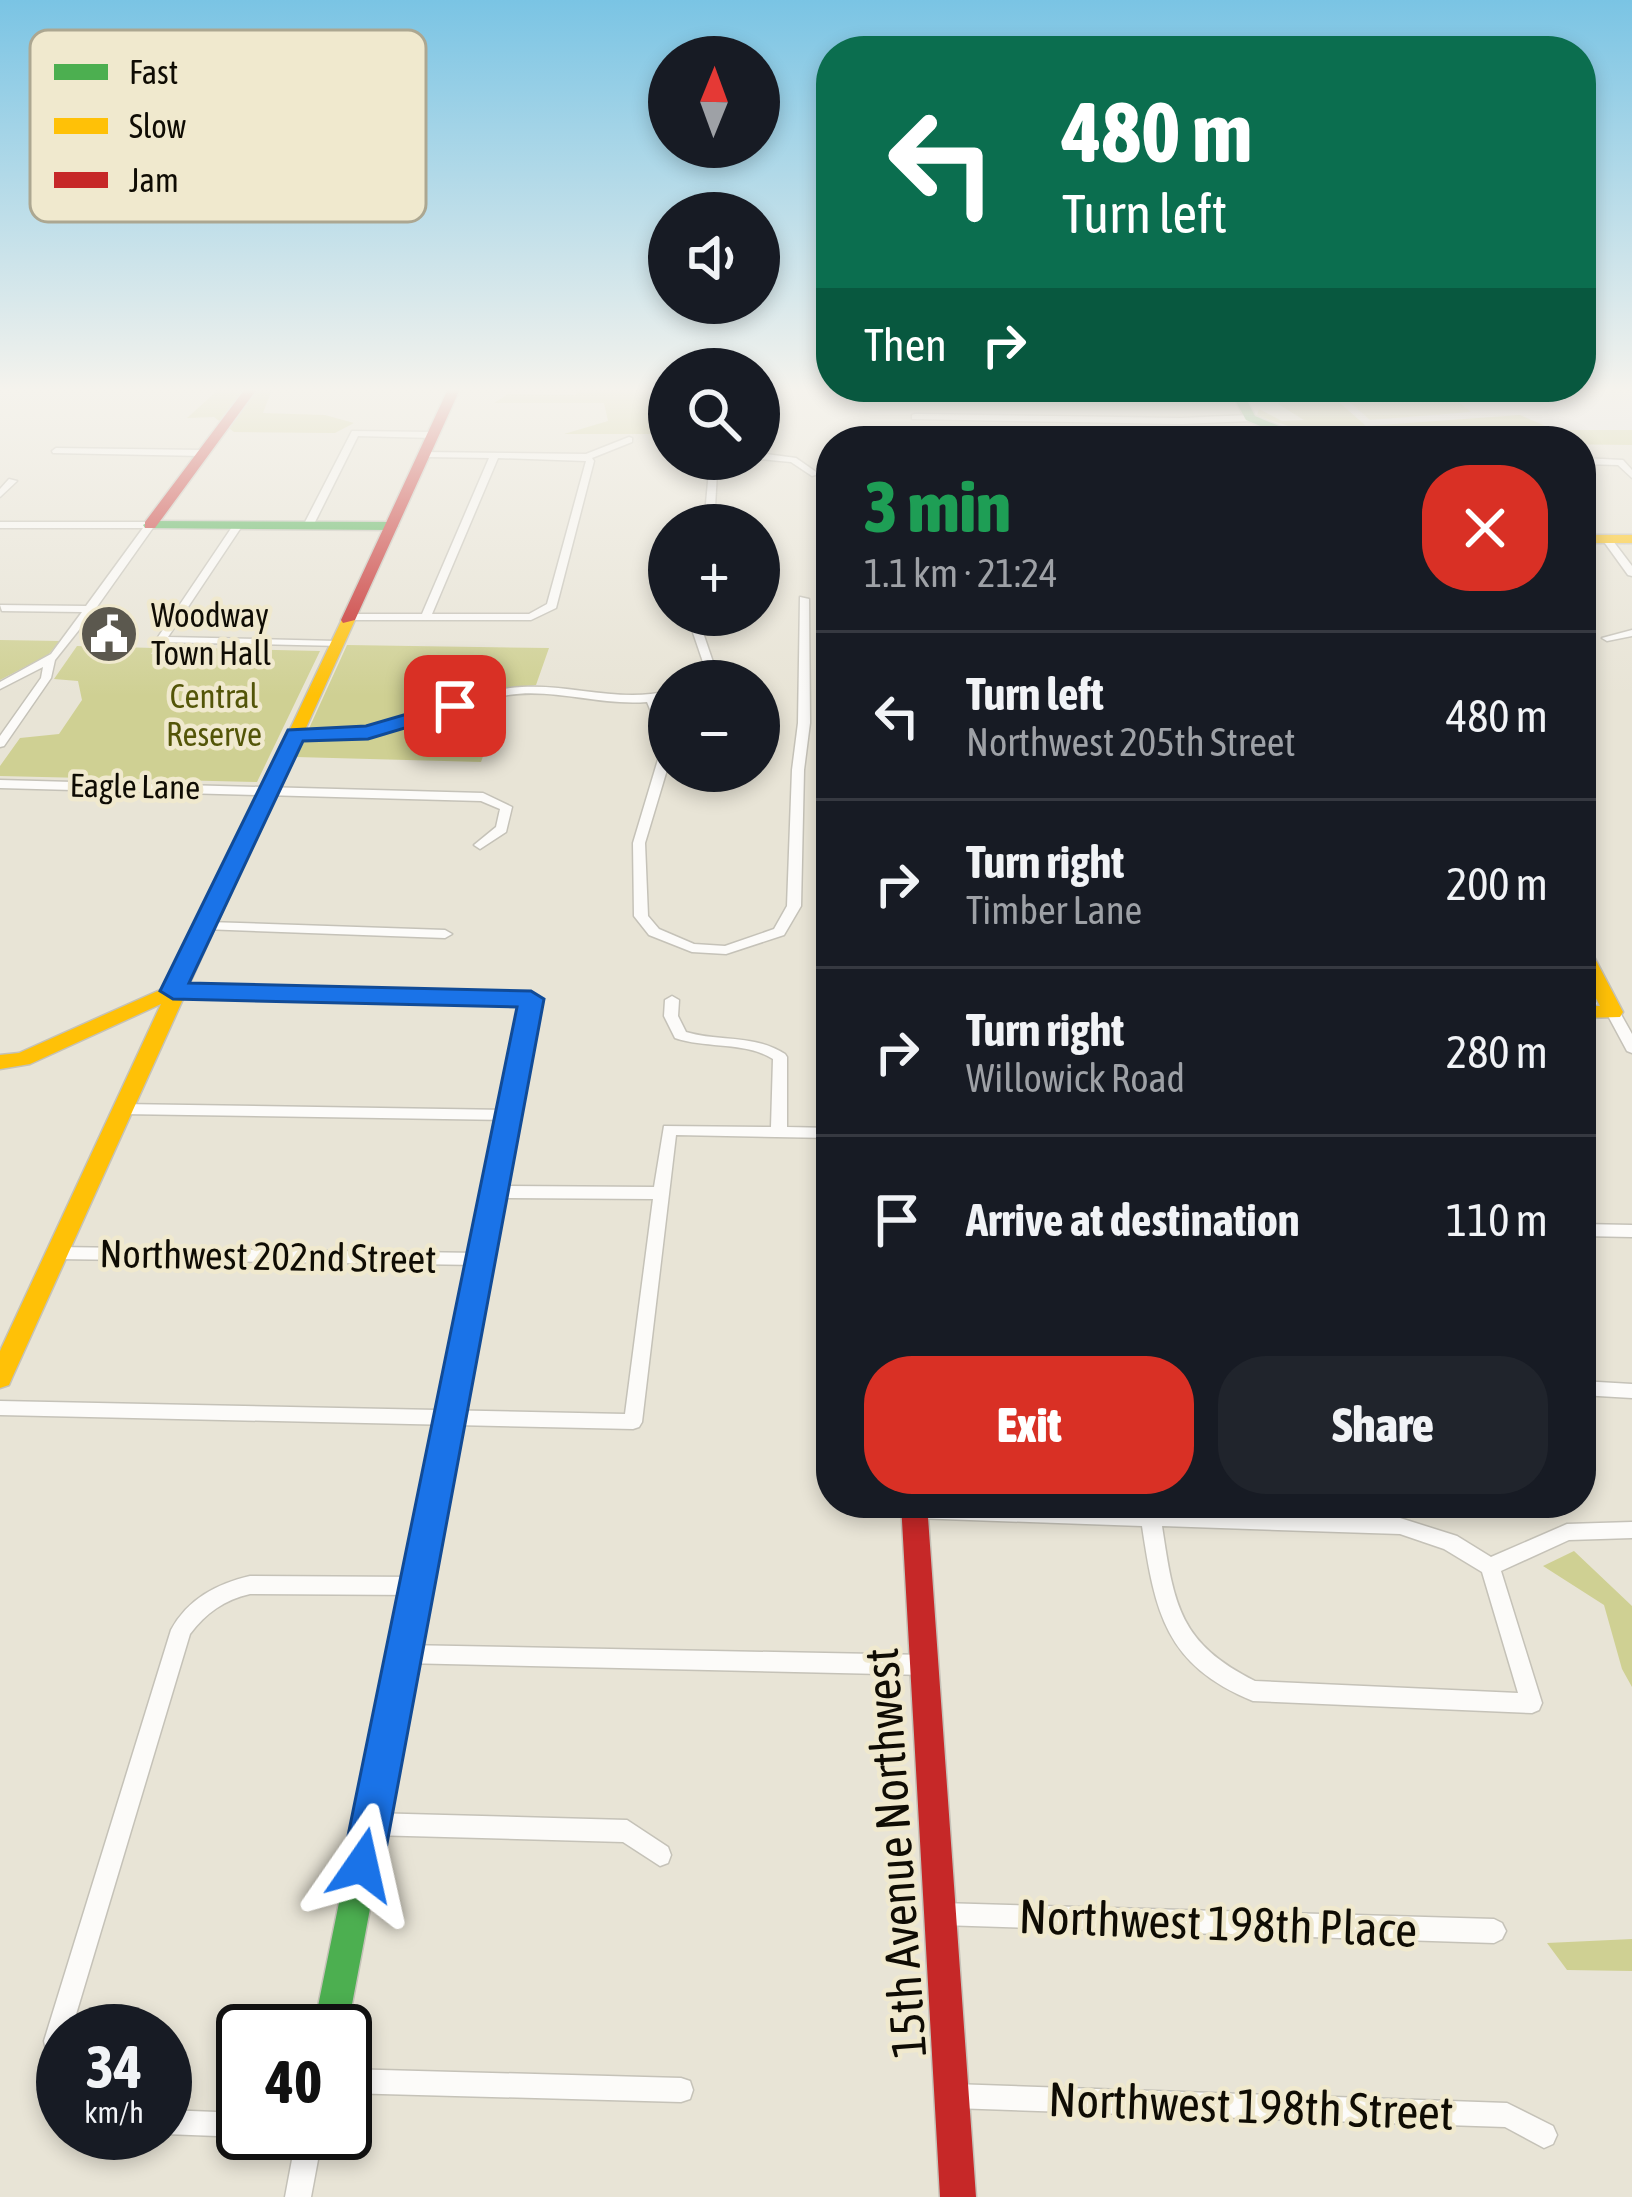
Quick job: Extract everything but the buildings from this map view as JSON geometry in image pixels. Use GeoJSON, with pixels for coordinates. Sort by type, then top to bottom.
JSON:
{"type":"FeatureCollection","features":[{"type":"Feature","properties":{"kind":"street"},"geometry":{"type":"LineString","coordinates":[[0,686],[50,659],[175,492]]}},
{"type":"Feature","properties":{"kind":"street"},"geometry":{"type":"LineString","coordinates":[[308,526],[326,492]]}},
{"type":"Feature","properties":{"kind":"street"},"geometry":{"type":"LineString","coordinates":[[0,1378],[173,991],[208,926],[407,492]]}},
{"type":"Feature","properties":{"kind":"street"},"geometry":{"type":"LineString","coordinates":[[426,617],[479,492]]}},
{"type":"Feature","properties":{"kind":"street"},"geometry":{"type":"LineString","coordinates":[[350,616],[531,617],[547,611],[582,492]]}},
{"type":"Feature","properties":{"kind":"street"},"geometry":{"type":"LineString","coordinates":[[0,525],[391,526]]}},
{"type":"Feature","properties":{"kind":"street"},"geometry":{"type":"LineString","coordinates":[[237,526],[161,640],[338,644]]}},
{"type":"Feature","properties":{"kind":"street"},"geometry":{"type":"LineString","coordinates":[[1596,539],[1632,539]]}},
{"type":"Feature","properties":{"kind":"street"},"geometry":{"type":"LineString","coordinates":[[1607,539],[1632,573]]}},
{"type":"Feature","properties":{"kind":"street"},"geometry":{"type":"LineString","coordinates":[[654,792],[638,843],[641,916],[667,939],[692,948],[726,950],[779,932],[794,906],[804,723],[803,599]]}},
{"type":"Feature","properties":{"kind":"street"},"geometry":{"type":"LineString","coordinates":[[2,608],[90,609]]}},
{"type":"Feature","properties":{"kind":"street"},"geometry":{"type":"LineString","coordinates":[[1607,638],[1632,633]]}},
{"type":"Feature","properties":{"kind":"street"},"geometry":{"type":"LineString","coordinates":[[0,745],[46,678],[50,659]]}},
{"type":"Feature","properties":{"kind":"street"},"geometry":{"type":"LineString","coordinates":[[296,735],[368,733],[484,695],[522,690],[648,700]]}},
{"type":"Feature","properties":{"kind":"street","name":"Eagle Lane"},"geometry":{"type":"LineString","coordinates":[[0,784],[483,796],[506,807],[502,829],[480,845]]}},
{"type":"Feature","properties":{"kind":"street"},"geometry":{"type":"LineString","coordinates":[[208,926],[446,934]]}},
{"type":"Feature","properties":{"kind":"street"},"geometry":{"type":"LineString","coordinates":[[1596,980],[1632,1048]]}},
{"type":"Feature","properties":{"kind":"street"},"geometry":{"type":"LineString","coordinates":[[8,1064],[173,991],[531,999],[335,2004]]}},
{"type":"Feature","properties":{"kind":"street"},"geometry":{"type":"LineString","coordinates":[[672,1000],[670,1016],[680,1035],[693,1041],[758,1046],[780,1057],[779,1132]]}},
{"type":"Feature","properties":{"kind":"street"},"geometry":{"type":"LineString","coordinates":[[1596,1012],[1613,1012]]}},
{"type":"Feature","properties":{"kind":"street"},"geometry":{"type":"LineString","coordinates":[[121,1109],[508,1115]]}},
{"type":"Feature","properties":{"kind":"street"},"geometry":{"type":"LineString","coordinates":[[0,1408],[633,1422],[669,1130],[816,1133]]}},
{"type":"Feature","properties":{"kind":"street"},"geometry":{"type":"LineString","coordinates":[[494,1192],[661,1193]]}},
{"type":"Feature","properties":{"kind":"street"},"geometry":{"type":"LineString","coordinates":[[1596,1230],[1632,1231]]}},
{"type":"Feature","properties":{"kind":"street","name":"Northwest 202nd Street"},"geometry":{"type":"LineString","coordinates":[[56,1252],[480,1259]]}},
{"type":"Feature","properties":{"kind":"street"},"geometry":{"type":"LineString","coordinates":[[1596,1389],[1632,1391]]}},
{"type":"Feature","properties":{"kind":"street","name":"15th Avenue Northwest"},"geometry":{"type":"LineString","coordinates":[[916,1518],[958,2197]]}},
{"type":"Feature","properties":{"kind":"street"},"geometry":{"type":"LineString","coordinates":[[1133,1518],[1400,1526],[1450,1542],[1490,1567],[1532,1703],[1253,1691],[1220,1677],[1190,1653],[1164,1602],[1151,1519]]}},
{"type":"Feature","properties":{"kind":"street"},"geometry":{"type":"LineString","coordinates":[[1490,1567],[1567,1532],[1632,1530]]}},
{"type":"Feature","properties":{"kind":"street"},"geometry":{"type":"LineString","coordinates":[[67,2004],[181,1630],[194,1611],[214,1597],[250,1585],[417,1586]]}},
{"type":"Feature","properties":{"kind":"street"},"geometry":{"type":"LineString","coordinates":[[404,1654],[926,1665]]}},
{"type":"Feature","properties":{"kind":"street"},"geometry":{"type":"LineString","coordinates":[[370,1824],[627,1831],[660,1855]]}},
{"type":"Feature","properties":{"kind":"street","name":"Northwest 198th Place"},"geometry":{"type":"LineString","coordinates":[[941,1914],[1494,1931]]}},
{"type":"Feature","properties":{"kind":"street"},"geometry":{"type":"LineString","coordinates":[[372,2082],[681,2090]]}},
{"type":"Feature","properties":{"kind":"street","name":"Northwest 198th Street"},"geometry":{"type":"LineString","coordinates":[[952,2096],[1508,2115],[1544,2135]]}},
{"type":"Feature","properties":{"kind":"street"},"geometry":{"type":"LineString","coordinates":[[298,2197],[305,2160]]}},
{"type":"Feature","properties":{"kind":"green space"},"geometry":{"type":"Polygon","coordinates":[[[0,640],[60,641],[48,655],[0,680],[0,640]]]}},
{"type":"Feature","properties":{"kind":"green space"},"geometry":{"type":"Polygon","coordinates":[[[347,645],[549,648],[536,685],[507,688],[481,762],[296,757],[347,645]]]}},
{"type":"Feature","properties":{"kind":"green space","name":"Central Reserve"},"geometry":{"type":"Polygon","coordinates":[[[77,646],[155,648],[151,654],[184,655],[197,648],[320,651],[257,782],[0,776],[0,766],[20,738],[59,734],[82,700],[78,681],[54,679],[77,646]]]}},
{"type":"Feature","properties":{"kind":"green space"},"geometry":{"type":"Polygon","coordinates":[[[1574,1551],[1632,1606],[1632,1687],[1622,1669],[1604,1605],[1543,1566],[1574,1551]]]}},
{"type":"Feature","properties":{"kind":"green space"},"geometry":{"type":"Polygon","coordinates":[[[1632,1939],[1632,1971],[1567,1970],[1547,1943],[1632,1939]]]}},
{"type":"Feature","properties":{"kind":"traffic: fast"},"geometry":{"type":"LineString","coordinates":[[150,525],[391,526]]}},
{"type":"Feature","properties":{"kind":"traffic: fast"},"geometry":{"type":"LineString","coordinates":[[335,2004],[517,1073]]}},
{"type":"Feature","properties":{"kind":"traffic: slow"},"geometry":{"type":"LineString","coordinates":[[1596,539],[1632,539]]}},
{"type":"Feature","properties":{"kind":"traffic: slow"},"geometry":{"type":"LineString","coordinates":[[0,1378],[348,620]]}},
{"type":"Feature","properties":{"kind":"traffic: slow"},"geometry":{"type":"LineString","coordinates":[[1596,980],[1613,1012],[1596,1012]]}},
{"type":"Feature","properties":{"kind":"traffic: slow"},"geometry":{"type":"LineString","coordinates":[[0,1062],[23,1059],[173,991],[531,999],[517,1073]]}},
{"type":"Feature","properties":{"kind":"traffic: jam"},"geometry":{"type":"LineString","coordinates":[[150,525],[175,492]]}},
{"type":"Feature","properties":{"kind":"traffic: jam"},"geometry":{"type":"LineString","coordinates":[[348,620],[407,492]]}},
{"type":"Feature","properties":{"kind":"traffic: jam"},"geometry":{"type":"LineString","coordinates":[[915,1518],[958,2197]]}},
{"type":"Feature","properties":{"kind":"place","name":"Woodway Town Hall"},"geometry":{"type":"Point","coordinates":[109,634]}},
{"type":"Feature","properties":{"kind":"route"},"geometry":{"type":"LineString","coordinates":[[362,1865],[531,999],[173,991],[296,735],[368,733],[455,706]]}}]}
